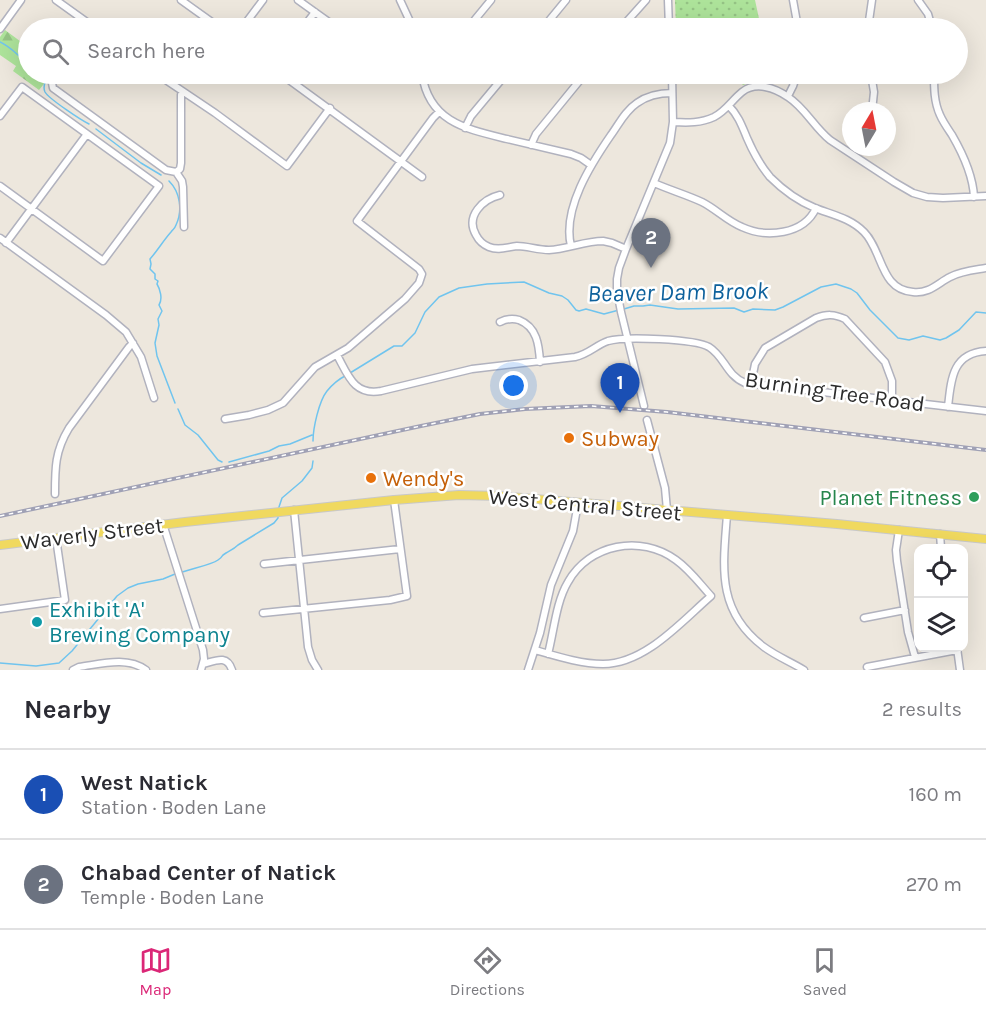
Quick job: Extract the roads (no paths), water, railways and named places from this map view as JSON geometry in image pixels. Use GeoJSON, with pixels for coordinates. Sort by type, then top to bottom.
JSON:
{"type":"FeatureCollection","features":[{"type":"Feature","properties":{"kind":"main road","name":"West Central Street"},"geometry":{"type":"LineString","coordinates":[[185,522],[437,496],[476,495],[986,539]]}},
{"type":"Feature","properties":{"kind":"main road","name":"Waverly Street"},"geometry":{"type":"LineString","coordinates":[[0,545],[185,522]]}},
{"type":"Feature","properties":{"kind":"street"},"geometry":{"type":"LineString","coordinates":[[0,29],[21,0]]}},
{"type":"Feature","properties":{"kind":"street"},"geometry":{"type":"LineString","coordinates":[[56,0],[79,18]]}},
{"type":"Feature","properties":{"kind":"street"},"geometry":{"type":"LineString","coordinates":[[182,0],[206,18]]}},
{"type":"Feature","properties":{"kind":"street"},"geometry":{"type":"LineString","coordinates":[[250,18],[263,0]]}},
{"type":"Feature","properties":{"kind":"street"},"geometry":{"type":"LineString","coordinates":[[298,0],[323,18]]}},
{"type":"Feature","properties":{"kind":"street"},"geometry":{"type":"LineString","coordinates":[[400,0],[408,18]]}},
{"type":"Feature","properties":{"kind":"street"},"geometry":{"type":"LineString","coordinates":[[551,18],[566,0]]}},
{"type":"Feature","properties":{"kind":"street"},"geometry":{"type":"LineString","coordinates":[[630,18],[646,0]]}},
{"type":"Feature","properties":{"kind":"street"},"geometry":{"type":"LineString","coordinates":[[668,0],[669,18]]}},
{"type":"Feature","properties":{"kind":"street"},"geometry":{"type":"LineString","coordinates":[[794,0],[797,18]]}},
{"type":"Feature","properties":{"kind":"street"},"geometry":{"type":"LineString","coordinates":[[869,18],[872,0]]}},
{"type":"Feature","properties":{"kind":"street"},"geometry":{"type":"LineString","coordinates":[[918,0],[928,18]]}},
{"type":"Feature","properties":{"kind":"street"},"geometry":{"type":"LineString","coordinates":[[475,18],[488,1]]}},
{"type":"Feature","properties":{"kind":"street"},"geometry":{"type":"LineString","coordinates":[[310,18],[315,12]]}},
{"type":"Feature","properties":{"kind":"street"},"geometry":{"type":"LineString","coordinates":[[52,84],[53,88],[166,170],[176,172],[183,187],[184,227]]}},
{"type":"Feature","properties":{"kind":"street"},"geometry":{"type":"LineString","coordinates":[[172,84],[287,166],[330,108]]}},
{"type":"Feature","properties":{"kind":"street"},"geometry":{"type":"LineString","coordinates":[[295,84],[422,177]]}},
{"type":"Feature","properties":{"kind":"street"},"geometry":{"type":"LineString","coordinates":[[424,84],[428,96],[439,112],[465,128],[576,156],[591,165]]}},
{"type":"Feature","properties":{"kind":"street"},"geometry":{"type":"LineString","coordinates":[[465,128],[471,116],[498,84]]}},
{"type":"Feature","properties":{"kind":"street"},"geometry":{"type":"LineString","coordinates":[[531,145],[536,134],[577,84]]}},
{"type":"Feature","properties":{"kind":"street"},"geometry":{"type":"LineString","coordinates":[[644,406],[621,312],[617,274],[670,142],[674,122],[672,84]]}},
{"type":"Feature","properties":{"kind":"street"},"geometry":{"type":"LineString","coordinates":[[788,96],[794,84]]}},
{"type":"Feature","properties":{"kind":"street"},"geometry":{"type":"LineString","coordinates":[[873,84],[873,102]]}},
{"type":"Feature","properties":{"kind":"street"},"geometry":{"type":"LineString","coordinates":[[934,84],[936,104],[967,165],[974,197]]}},
{"type":"Feature","properties":{"kind":"street"},"geometry":{"type":"LineString","coordinates":[[674,122],[693,123],[706,120],[729,106],[741,92],[755,86],[771,88],[788,96],[825,136],[842,145]]}},
{"type":"Feature","properties":{"kind":"street"},"geometry":{"type":"LineString","coordinates":[[0,116],[22,87],[159,186],[104,261],[0,186]]}},
{"type":"Feature","properties":{"kind":"street"},"geometry":{"type":"LineString","coordinates":[[176,172],[180,169],[181,163],[180,98],[182,91]]}},
{"type":"Feature","properties":{"kind":"street"},"geometry":{"type":"LineString","coordinates":[[571,246],[570,219],[591,165],[623,117],[640,100],[672,93]]}},
{"type":"Feature","properties":{"kind":"street"},"geometry":{"type":"LineString","coordinates":[[729,106],[738,117],[758,159],[769,175],[793,196],[855,224],[876,248],[888,278],[901,289],[913,292],[924,291],[956,274],[986,268]]}},
{"type":"Feature","properties":{"kind":"street"},"geometry":{"type":"LineString","coordinates":[[225,419],[279,406],[315,367],[348,348],[405,299],[419,283],[422,274],[416,266],[357,221],[439,112]]}},
{"type":"Feature","properties":{"kind":"street"},"geometry":{"type":"LineString","coordinates":[[6,243],[87,134]]}},
{"type":"Feature","properties":{"kind":"street"},"geometry":{"type":"LineString","coordinates":[[859,156],[900,186],[920,195],[943,198],[986,196]]}},
{"type":"Feature","properties":{"kind":"street"},"geometry":{"type":"LineString","coordinates":[[654,183],[704,203],[739,226],[763,232],[783,231],[800,226],[812,216],[816,208]]}},
{"type":"Feature","properties":{"kind":"street"},"geometry":{"type":"LineString","coordinates":[[500,195],[486,200],[475,213],[473,226],[476,236],[489,247],[498,249],[520,246],[548,250],[603,241],[626,249]]}},
{"type":"Feature","properties":{"kind":"street"},"geometry":{"type":"LineString","coordinates":[[0,238],[126,332],[134,343],[144,366],[154,398]]}},
{"type":"Feature","properties":{"kind":"street"},"geometry":{"type":"LineString","coordinates":[[751,384],[755,364],[765,348],[816,318],[836,315],[845,319],[885,362],[892,381],[892,401]]}},
{"type":"Feature","properties":{"kind":"street"},"geometry":{"type":"LineString","coordinates":[[500,322],[505,319],[514,319],[529,326],[537,340],[540,362]]}},
{"type":"Feature","properties":{"kind":"street","name":"Burning Tree Road"},"geometry":{"type":"LineString","coordinates":[[337,355],[351,379],[362,391],[376,392],[464,371],[581,356],[614,339],[689,342],[705,345],[715,352],[734,377],[751,384],[986,411]]}},
{"type":"Feature","properties":{"kind":"street"},"geometry":{"type":"LineString","coordinates":[[54,494],[56,459],[62,440],[134,343]]}},
{"type":"Feature","properties":{"kind":"street"},"geometry":{"type":"LineString","coordinates":[[948,407],[952,377],[956,367],[967,356],[986,351]]}},
{"type":"Feature","properties":{"kind":"street"},"geometry":{"type":"LineString","coordinates":[[647,420],[665,488],[667,510]]}},
{"type":"Feature","properties":{"kind":"street"},"geometry":{"type":"LineString","coordinates":[[263,613],[390,600],[407,596],[394,500]]}},
{"type":"Feature","properties":{"kind":"street"},"geometry":{"type":"LineString","coordinates":[[528,670],[551,585],[573,531],[578,503]]}},
{"type":"Feature","properties":{"kind":"street"},"geometry":{"type":"LineString","coordinates":[[294,510],[309,654],[318,670]]}},
{"type":"Feature","properties":{"kind":"street"},"geometry":{"type":"LineString","coordinates":[[726,515],[724,577],[734,611],[745,629],[758,642],[804,670]]}},
{"type":"Feature","properties":{"kind":"street"},"geometry":{"type":"LineString","coordinates":[[163,524],[202,650],[202,667],[225,660],[229,662],[232,670]]}},
{"type":"Feature","properties":{"kind":"street"},"geometry":{"type":"LineString","coordinates":[[899,530],[896,550],[908,632],[915,657]]}},
{"type":"Feature","properties":{"kind":"street"},"geometry":{"type":"LineString","coordinates":[[940,534],[940,544]]}},
{"type":"Feature","properties":{"kind":"street"},"geometry":{"type":"LineString","coordinates":[[0,609],[65,600],[56,538]]}},
{"type":"Feature","properties":{"kind":"street"},"geometry":{"type":"LineString","coordinates":[[535,650],[548,654],[597,663],[625,661],[652,647],[711,597],[687,569],[664,553],[639,546],[606,550],[585,562],[566,584],[548,654]]}},
{"type":"Feature","properties":{"kind":"street"},"geometry":{"type":"LineString","coordinates":[[264,564],[400,549]]}},
{"type":"Feature","properties":{"kind":"street"},"geometry":{"type":"LineString","coordinates":[[864,618],[905,610]]}},
{"type":"Feature","properties":{"kind":"street"},"geometry":{"type":"LineString","coordinates":[[867,667],[941,652]]}},
{"type":"Feature","properties":{"kind":"street"},"geometry":{"type":"LineString","coordinates":[[957,652],[960,670]]}},
{"type":"Feature","properties":{"kind":"street"},"geometry":{"type":"LineString","coordinates":[[74,670],[79,667],[121,662],[136,664],[146,670]]}},
{"type":"Feature","properties":{"kind":"waterway"},"geometry":{"type":"LineString","coordinates":[[0,42],[18,54]]}},
{"type":"Feature","properties":{"kind":"waterway"},"geometry":{"type":"LineString","coordinates":[[44,84],[44,90],[48,95],[89,124]]}},
{"type":"Feature","properties":{"kind":"waterway"},"geometry":{"type":"LineString","coordinates":[[96,129],[161,175]]}},
{"type":"Feature","properties":{"kind":"waterway"},"geometry":{"type":"LineString","coordinates":[[169,181],[178,196],[180,207],[178,219],[174,228],[150,259],[150,269],[158,281],[161,297],[159,305],[162,311],[158,319],[155,343],[157,356],[175,403]]}},
{"type":"Feature","properties":{"kind":"waterway","name":"Beaver Dam Brook"},"geometry":{"type":"LineString","coordinates":[[350,373],[394,346],[402,346],[415,333],[425,312],[439,297],[459,288],[524,282],[562,296],[579,311],[586,309],[604,314],[619,310]]}},
{"type":"Feature","properties":{"kind":"waterway","name":"Beaver Dam Brook"},"geometry":{"type":"LineString","coordinates":[[624,309],[650,305],[678,309],[734,308],[744,312],[753,309],[775,310],[821,287],[836,284],[857,293],[870,310],[898,338],[909,340],[923,336],[940,340],[946,338],[959,330],[976,312],[986,313]]}},
{"type":"Feature","properties":{"kind":"waterway","name":"Beaver Dam Brook"},"geometry":{"type":"LineString","coordinates":[[313,441],[321,401],[333,384],[345,376]]}},
{"type":"Feature","properties":{"kind":"waterway"},"geometry":{"type":"LineString","coordinates":[[178,409],[185,425],[198,435],[222,462]]}},
{"type":"Feature","properties":{"kind":"waterway"},"geometry":{"type":"LineString","coordinates":[[229,462],[269,451],[312,435]]}},
{"type":"Feature","properties":{"kind":"waterway","name":"Beaver Dam Brook"},"geometry":{"type":"LineString","coordinates":[[278,510],[282,498],[302,481],[312,468],[313,461]]}},
{"type":"Feature","properties":{"kind":"waterway","name":"Beaver Dam Brook"},"geometry":{"type":"LineString","coordinates":[[180,573],[218,560],[274,523],[278,514]]}},
{"type":"Feature","properties":{"kind":"waterway","name":"Beaver Dam Brook"},"geometry":{"type":"LineString","coordinates":[[0,663],[36,666],[59,663],[72,651],[117,596],[138,584],[175,574]]}},
{"type":"Feature","properties":{"kind":"railway"},"geometry":{"type":"LineString","coordinates":[[0,516],[421,426],[480,414],[525,409],[591,406],[667,412],[986,450]]}},
{"type":"Feature","properties":{"kind":"place","name":"Chabad Center of Natick"},"geometry":{"type":"Point","coordinates":[651,268]}},
{"type":"Feature","properties":{"kind":"place","name":"West Natick"},"geometry":{"type":"Point","coordinates":[620,413]}},
{"type":"Feature","properties":{"kind":"place","name":"Subway"},"geometry":{"type":"Point","coordinates":[569,438]}},
{"type":"Feature","properties":{"kind":"place","name":"Wendy's"},"geometry":{"type":"Point","coordinates":[371,478]}},
{"type":"Feature","properties":{"kind":"place","name":"Planet Fitness"},"geometry":{"type":"Point","coordinates":[974,497]}},
{"type":"Feature","properties":{"kind":"place","name":"Exhibit 'A' Brewing Company"},"geometry":{"type":"Point","coordinates":[37,622]}}]}
